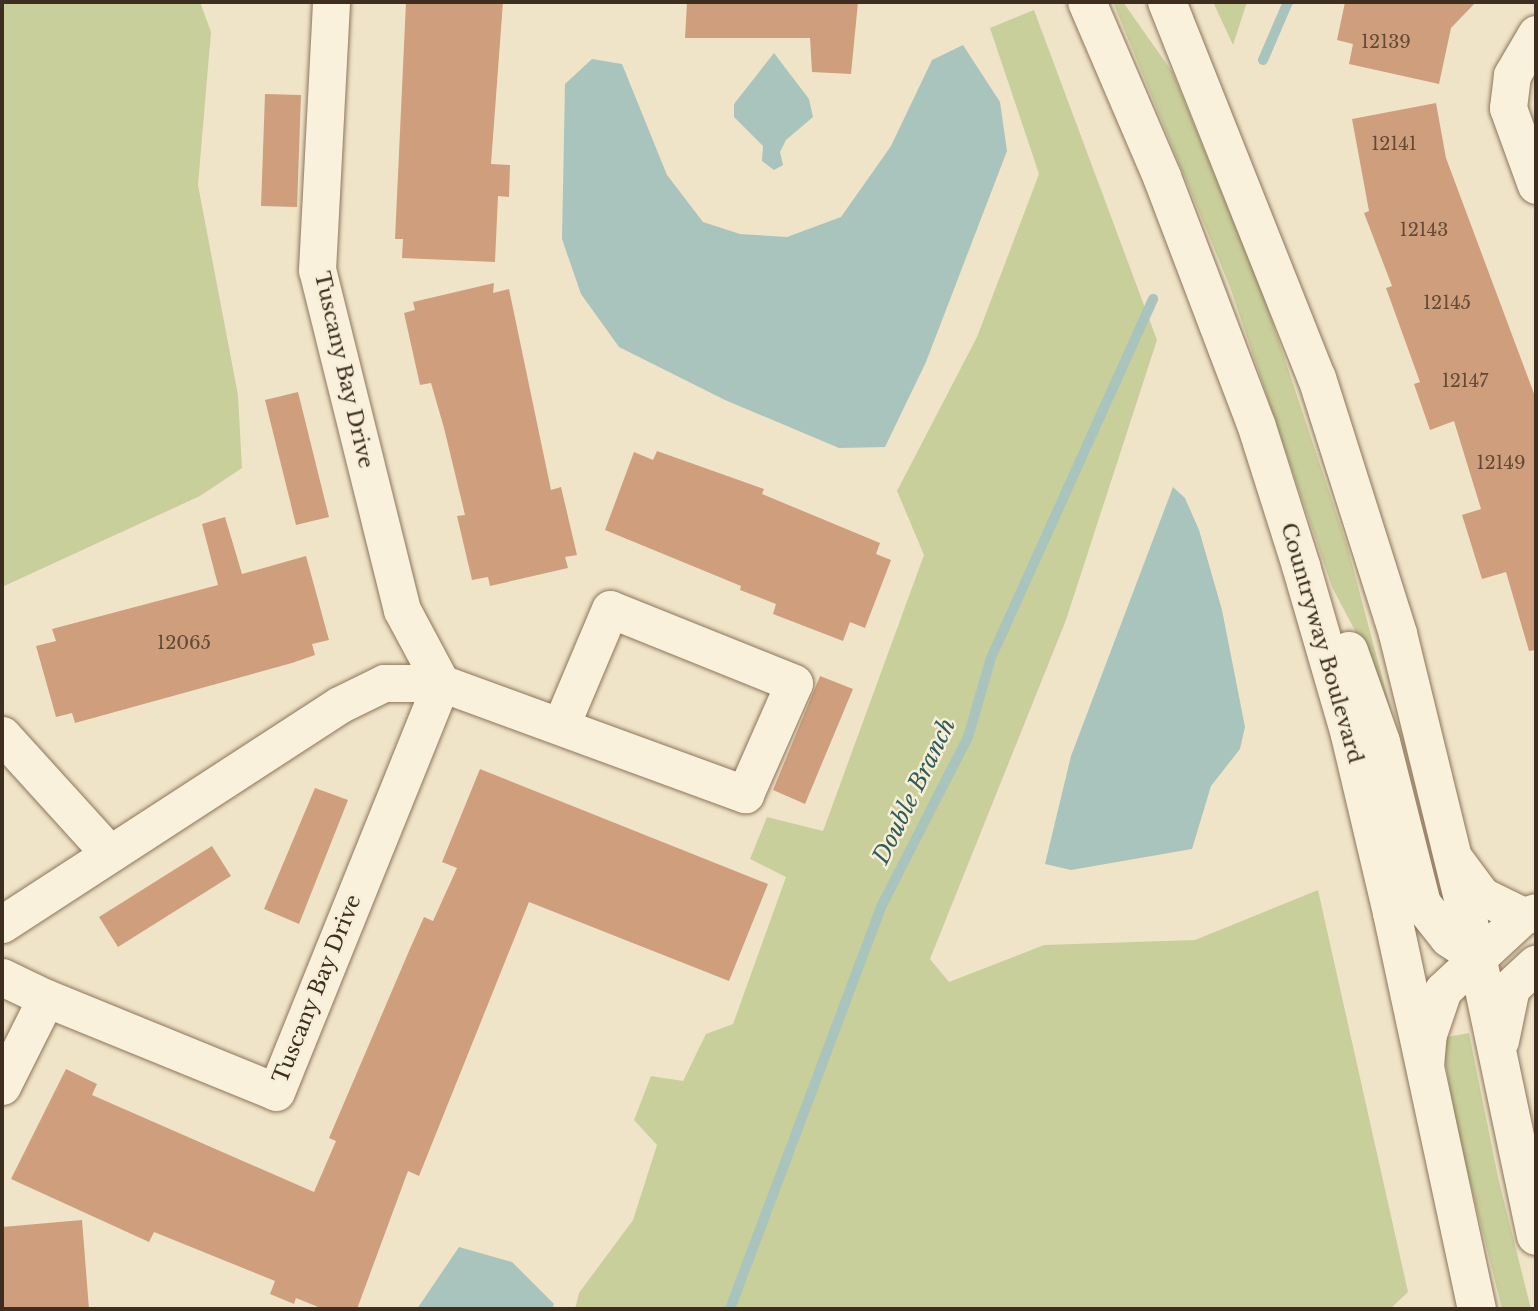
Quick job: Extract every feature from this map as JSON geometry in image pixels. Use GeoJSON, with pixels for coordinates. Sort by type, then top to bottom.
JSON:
{"type":"FeatureCollection","features":[{"type":"Feature","properties":{"kind":"street","name":"Tuscany Bay Drive"},"geometry":{"type":"LineString","coordinates":[[46,998],[276,1092],[442,683],[402,610],[317,270],[331,2]]}},
{"type":"Feature","properties":{"kind":"street","name":"Countryway Boulevard"},"geometry":{"type":"LineString","coordinates":[[1087,2],[1200,277],[1301,566],[1350,735],[1477,1309]]}},
{"type":"Feature","properties":{"kind":"street"},"geometry":{"type":"LineString","coordinates":[[1144,2],[1193,58]]}},
{"type":"Feature","properties":{"kind":"street"},"geometry":{"type":"LineString","coordinates":[[1167,2],[1193,58],[1321,390],[1398,634],[1477,956],[1536,1236]]}},
{"type":"Feature","properties":{"kind":"street"},"geometry":{"type":"LineString","coordinates":[[1536,34],[1511,75],[1508,108],[1536,185]]}},
{"type":"Feature","properties":{"kind":"street"},"geometry":{"type":"LineString","coordinates":[[1301,566],[1358,669],[1422,904],[1449,938],[1477,956],[1536,963]]}},
{"type":"Feature","properties":{"kind":"street"},"geometry":{"type":"LineString","coordinates":[[2,924],[339,705],[384,683],[442,683],[745,794],[794,683],[610,608],[561,726]]}},
{"type":"Feature","properties":{"kind":"street"},"geometry":{"type":"LineString","coordinates":[[2,735],[109,853]]}},
{"type":"Feature","properties":{"kind":"street"},"geometry":{"type":"LineString","coordinates":[[1453,857],[1482,896],[1530,914]]}},
{"type":"Feature","properties":{"kind":"street"},"geometry":{"type":"LineString","coordinates":[[1424,1067],[1428,1034],[1443,990],[1477,956],[1530,914]]}},
{"type":"Feature","properties":{"kind":"street"},"geometry":{"type":"LineString","coordinates":[[1498,1064],[1505,1004],[1511,988],[1536,963]]}},
{"type":"Feature","properties":{"kind":"street"},"geometry":{"type":"LineString","coordinates":[[2,977],[46,998],[2,1086]]}},
{"type":"Feature","properties":{"kind":"green space"},"geometry":{"type":"Polygon","coordinates":[[[2,2],[200,2],[211,32],[198,185],[238,395],[242,468],[200,496],[2,587],[2,2]]]}},
{"type":"Feature","properties":{"kind":"green space"},"geometry":{"type":"Polygon","coordinates":[[[1113,2],[1123,2],[1173,73],[1264,297],[1347,545],[1431,861],[1421,862],[1370,659],[1332,587],[1230,287],[1113,2]]]}},
{"type":"Feature","properties":{"kind":"green space"},"geometry":{"type":"Polygon","coordinates":[[[1213,2],[1247,2],[1233,45],[1213,2]]]}},
{"type":"Feature","properties":{"kind":"green space"},"geometry":{"type":"Polygon","coordinates":[[[1034,10],[1157,340],[1066,620],[930,959],[949,982],[1044,945],[1195,940],[1318,890],[1408,1292],[1390,1309],[575,1309],[579,1293],[633,1220],[657,1145],[634,1120],[651,1076],[683,1081],[706,1034],[733,1024],[786,877],[750,859],[767,817],[823,831],[924,555],[897,491],[977,337],[1039,174],[990,28],[1034,10]]]}},
{"type":"Feature","properties":{"kind":"green space"},"geometry":{"type":"Polygon","coordinates":[[[1469,1033],[1498,1177],[1531,1309],[1502,1309],[1458,1134],[1441,1038],[1469,1033]]]}},
{"type":"Feature","properties":{"kind":"water"},"geometry":{"type":"Polygon","coordinates":[[[963,45],[1000,102],[1007,151],[926,362],[885,447],[839,448],[725,400],[619,347],[581,294],[562,239],[565,84],[592,59],[622,64],[667,175],[703,222],[740,234],[787,237],[841,217],[891,146],[932,60],[963,45]]]}},
{"type":"Feature","properties":{"kind":"water"},"geometry":{"type":"Polygon","coordinates":[[[774,53],[809,99],[813,117],[786,140],[780,152],[783,165],[774,170],[762,161],[763,146],[734,117],[734,104],[774,53]]]}},
{"type":"Feature","properties":{"kind":"water"},"geometry":{"type":"Polygon","coordinates":[[[1173,487],[1185,498],[1199,530],[1222,610],[1245,727],[1240,749],[1211,786],[1192,849],[1071,870],[1045,864],[1071,756],[1173,487]]]}},
{"type":"Feature","properties":{"kind":"water"},"geometry":{"type":"Polygon","coordinates":[[[459,1247],[512,1262],[554,1304],[552,1309],[417,1309],[459,1247]]]}},
{"type":"Feature","properties":{"kind":"building"},"geometry":{"type":"Polygon","coordinates":[[[406,2],[503,2],[491,164],[510,165],[509,197],[498,196],[495,262],[402,258],[403,239],[395,239],[406,2]]]}},
{"type":"Feature","properties":{"kind":"building"},"geometry":{"type":"Polygon","coordinates":[[[687,2],[858,2],[851,74],[812,72],[810,38],[685,38],[687,2]]]}},
{"type":"Feature","properties":{"kind":"building"},"geometry":{"type":"Polygon","coordinates":[[[1345,2],[1476,2],[1451,28],[1439,84],[1349,64],[1353,44],[1337,40],[1345,2]]]}},
{"type":"Feature","properties":{"kind":"building"},"geometry":{"type":"Polygon","coordinates":[[[265,94],[301,95],[297,207],[261,206],[265,94]]]}},
{"type":"Feature","properties":{"kind":"building"},"geometry":{"type":"Polygon","coordinates":[[[1436,103],[1446,158],[1536,399],[1536,650],[1529,651],[1506,572],[1482,579],[1462,515],[1481,509],[1454,421],[1430,430],[1414,384],[1420,382],[1386,288],[1392,286],[1364,213],[1369,211],[1352,119],[1436,103]]]}},
{"type":"Feature","properties":{"kind":"building"},"geometry":{"type":"Polygon","coordinates":[[[494,283],[493,293],[509,289],[551,490],[561,487],[577,555],[565,557],[568,568],[490,586],[488,577],[472,580],[457,516],[465,515],[444,428],[431,383],[420,385],[404,313],[415,310],[413,302],[494,283]]]}},
{"type":"Feature","properties":{"kind":"building"},"geometry":{"type":"Polygon","coordinates":[[[298,392],[329,517],[296,525],[265,400],[298,392]]]}},
{"type":"Feature","properties":{"kind":"building"},"geometry":{"type":"Polygon","coordinates":[[[657,451],[764,489],[762,494],[880,543],[876,554],[891,560],[865,628],[850,622],[843,641],[773,614],[776,604],[740,590],[741,586],[605,530],[634,452],[653,460],[657,451]]]}},
{"type":"Feature","properties":{"kind":"building"},"geometry":{"type":"Polygon","coordinates":[[[225,517],[242,574],[306,556],[329,640],[312,644],[315,655],[292,663],[75,723],[72,713],[56,717],[36,646],[56,641],[52,629],[218,585],[202,524],[225,517]]]}},
{"type":"Feature","properties":{"kind":"building"},"geometry":{"type":"Polygon","coordinates":[[[820,676],[853,689],[805,804],[773,790],[820,676]]]}},
{"type":"Feature","properties":{"kind":"building"},"geometry":{"type":"Polygon","coordinates":[[[480,769],[768,884],[729,981],[529,902],[419,1176],[408,1171],[357,1309],[323,1309],[296,1298],[294,1304],[270,1294],[275,1281],[154,1232],[149,1242],[11,1179],[66,1069],[97,1084],[92,1095],[314,1192],[336,1141],[329,1138],[424,917],[433,921],[457,868],[442,862],[480,769]]]}},
{"type":"Feature","properties":{"kind":"building"},"geometry":{"type":"Polygon","coordinates":[[[315,788],[348,800],[299,924],[264,909],[315,788]]]}},
{"type":"Feature","properties":{"kind":"building"},"geometry":{"type":"Polygon","coordinates":[[[212,846],[231,876],[118,947],[99,917],[212,846]]]}},
{"type":"Feature","properties":{"kind":"building"},"geometry":{"type":"Polygon","coordinates":[[[82,1220],[89,1309],[2,1309],[2,1227],[82,1220]]]}},
{"type":"Feature","properties":{"kind":"waterway","name":"Double Branch"},"geometry":{"type":"LineString","coordinates":[[1263,60],[1288,2]]}},
{"type":"Feature","properties":{"kind":"waterway","name":"Double Branch"},"geometry":{"type":"LineString","coordinates":[[730,1309],[883,903],[968,737],[991,658],[1153,299]]}}]}
